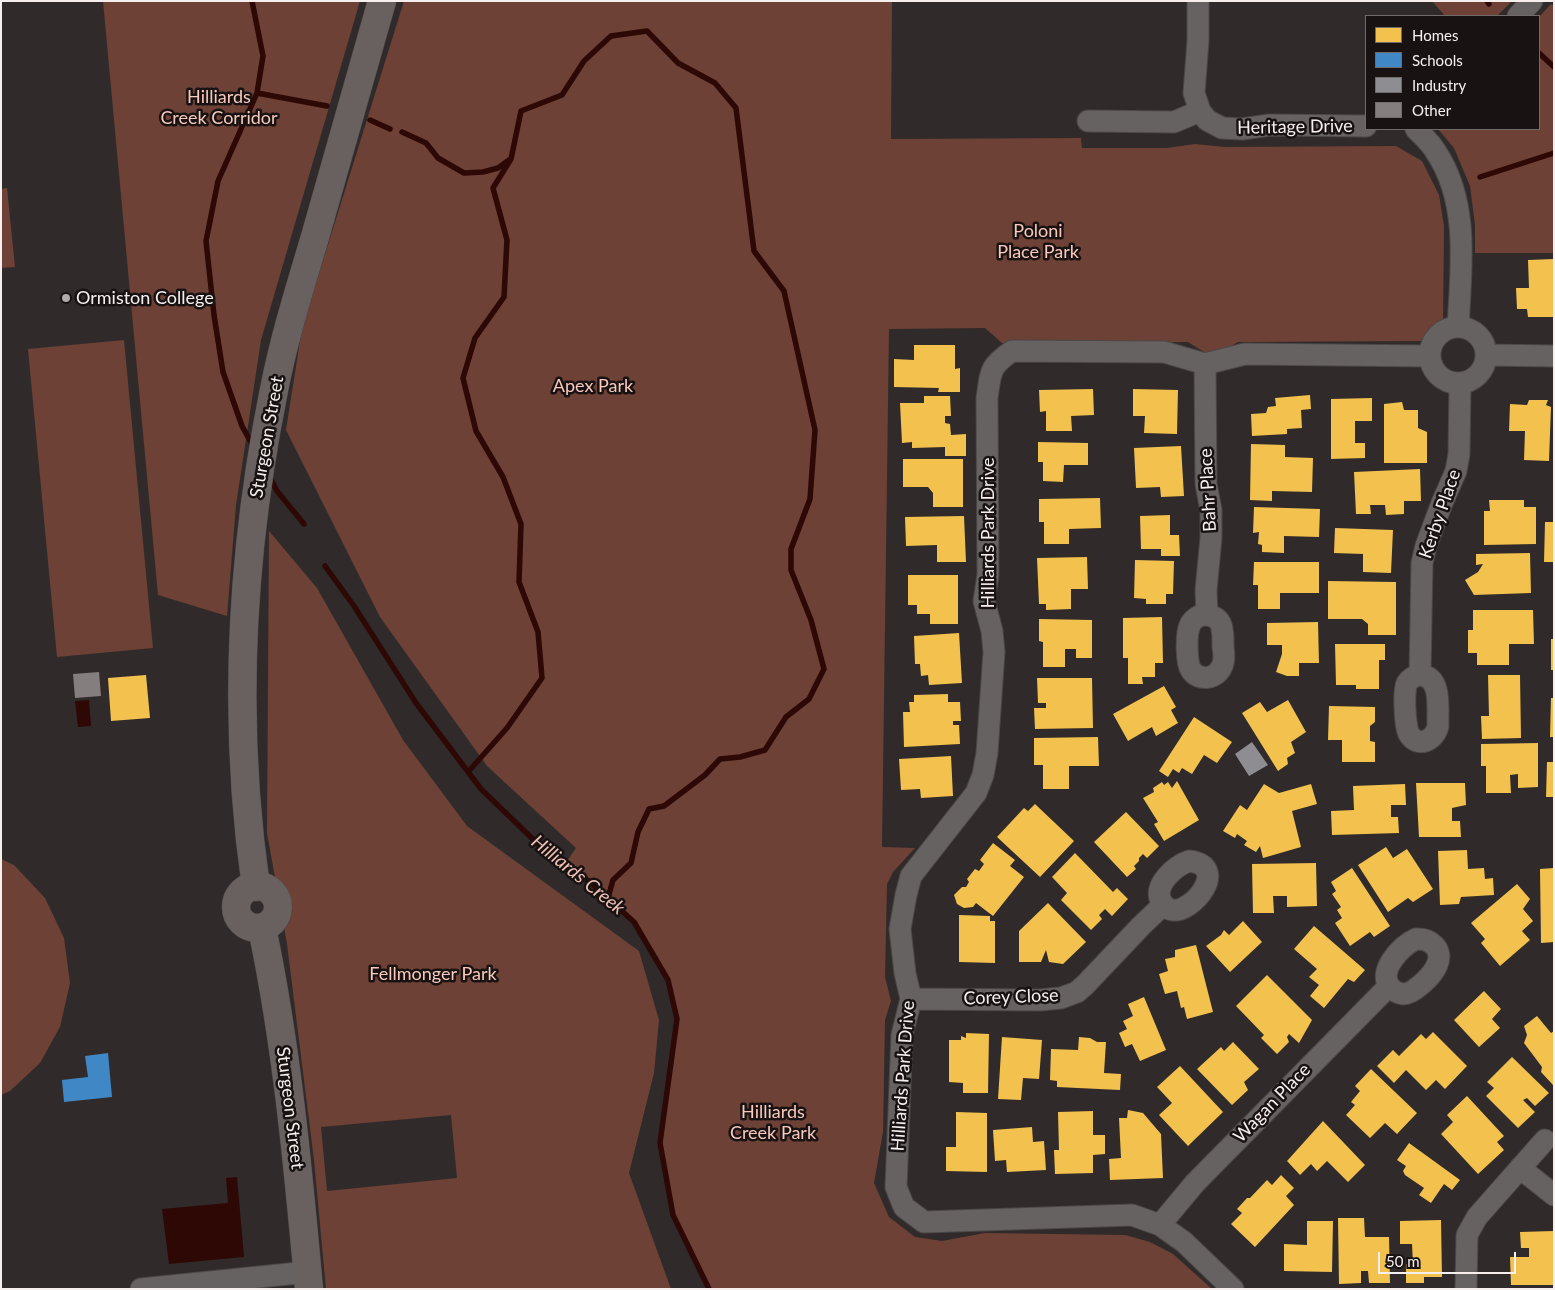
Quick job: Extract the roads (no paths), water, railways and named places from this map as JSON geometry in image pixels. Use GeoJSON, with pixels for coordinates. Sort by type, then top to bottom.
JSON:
{"type":"FeatureCollection","features":[{"type":"Feature","properties":{"kind":"main road","name":"Sturgeon Street"},"geometry":{"type":"LineString","coordinates":[[308,1280],[295,1144],[274,984],[262,928],[243,923],[236,904],[243,892],[256,886],[246,796],[243,730],[243,655],[246,588],[253,517],[274,389],[289,324],[382,1]]}},
{"type":"Feature","properties":{"kind":"street"},"geometry":{"type":"LineString","coordinates":[[1088,122],[1174,122],[1200,111],[1194,93],[1198,40],[1198,1]]}},
{"type":"Feature","properties":{"kind":"street"},"geometry":{"type":"LineString","coordinates":[[1519,15],[1532,1]]}},
{"type":"Feature","properties":{"kind":"street","name":"Heritage Drive"},"geometry":{"type":"LineString","coordinates":[[1200,111],[1207,120],[1222,128],[1242,129],[1270,124],[1365,126]]}},
{"type":"Feature","properties":{"kind":"street"},"geometry":{"type":"LineString","coordinates":[[1417,130],[1436,151],[1455,191],[1461,225],[1458,327]]}},
{"type":"Feature","properties":{"kind":"street"},"geometry":{"type":"LineString","coordinates":[[1458,327],[1475,333],[1483,343],[1486,355],[1485,363],[1476,377],[1460,384],[1451,383],[1436,373],[1431,365],[1430,356],[1431,347],[1435,339],[1449,328],[1458,327]]}},
{"type":"Feature","properties":{"kind":"street","name":"Hilliards Park Drive"},"geometry":{"type":"LineString","coordinates":[[1205,364],[1164,352],[1012,350],[997,362],[990,373],[988,398],[988,575],[984,601],[992,631],[994,652],[987,753],[983,775],[976,793],[911,876],[906,895],[900,929],[905,973],[911,999],[902,1035],[896,1187],[904,1207],[924,1222],[1108,1214],[1132,1215],[1160,1225],[1184,1242],[1232,1289]]}},
{"type":"Feature","properties":{"kind":"street"},"geometry":{"type":"LineString","coordinates":[[1205,364],[1245,354],[1430,356]]}},
{"type":"Feature","properties":{"kind":"street"},"geometry":{"type":"LineString","coordinates":[[1486,355],[1554,356]]}},
{"type":"Feature","properties":{"kind":"street","name":"Bahr Place"},"geometry":{"type":"LineString","coordinates":[[1205,364],[1206,484],[1211,510],[1211,538],[1206,590],[1207,615]]}},
{"type":"Feature","properties":{"kind":"street","name":"Kerby Place"},"geometry":{"type":"LineString","coordinates":[[1420,675],[1422,563],[1426,546],[1456,471],[1459,454],[1460,384]]}},
{"type":"Feature","properties":{"kind":"street","name":"Corey Close"},"geometry":{"type":"LineString","coordinates":[[911,999],[1040,1000],[1061,998],[1077,992],[1085,985],[1141,926],[1163,906]]}},
{"type":"Feature","properties":{"kind":"street","name":"Wagan Place"},"geometry":{"type":"LineString","coordinates":[[1160,1225],[1195,1183],[1389,986]]}},
{"type":"Feature","properties":{"kind":"street"},"geometry":{"type":"LineString","coordinates":[[1466,1289],[1467,1235],[1477,1217],[1545,1140]]}},
{"type":"Feature","properties":{"kind":"street"},"geometry":{"type":"LineString","coordinates":[[1520,1168],[1554,1195]]}},
{"type":"Feature","properties":{"kind":"street"},"geometry":{"type":"LineString","coordinates":[[141,1289],[308,1280]]}},
{"type":"Feature","properties":{"kind":"waterway","name":"Hilliards Creek"},"geometry":{"type":"LineString","coordinates":[[252,1],[263,56],[257,93],[218,181],[206,241],[214,315],[223,372],[242,426],[254,448]]}},
{"type":"Feature","properties":{"kind":"waterway"},"geometry":{"type":"LineString","coordinates":[[468,772],[507,728],[542,678],[538,632],[519,582],[521,524],[503,477],[476,431],[463,378],[475,338],[504,297],[507,240],[493,188],[511,159],[521,111],[562,95],[584,61],[611,36],[647,31],[678,63],[715,83],[736,108],[754,251],[784,291],[815,430],[810,499],[791,549],[791,570],[811,620],[824,669],[809,699],[786,717],[765,750],[740,757],[720,759],[705,775],[664,806],[649,809],[638,832],[631,863],[613,880],[608,898]]}},
{"type":"Feature","properties":{"kind":"waterway"},"geometry":{"type":"LineString","coordinates":[[1540,54],[1554,67]]}},
{"type":"Feature","properties":{"kind":"waterway"},"geometry":{"type":"LineString","coordinates":[[257,93],[327,106]]}},
{"type":"Feature","properties":{"kind":"waterway"},"geometry":{"type":"LineString","coordinates":[[370,120],[390,129]]}},
{"type":"Feature","properties":{"kind":"waterway"},"geometry":{"type":"LineString","coordinates":[[402,132],[426,143],[438,158],[464,173],[483,172],[498,168],[509,160]]}},
{"type":"Feature","properties":{"kind":"waterway"},"geometry":{"type":"LineString","coordinates":[[1480,177],[1554,153]]}},
{"type":"Feature","properties":{"kind":"waterway","name":"Hilliards Creek"},"geometry":{"type":"LineString","coordinates":[[269,476],[277,491],[304,524]]}},
{"type":"Feature","properties":{"kind":"waterway","name":"Hilliards Creek"},"geometry":{"type":"LineString","coordinates":[[325,566],[354,606],[416,703],[481,789],[539,845],[590,882],[634,922],[668,980],[677,1019],[660,1143],[673,1215],[709,1289]]}},
{"type":"Feature","properties":{"kind":"place","name":"Ormiston College"},"geometry":{"type":"Point","coordinates":[66,298]}},
{"type":"Feature","properties":{"kind":"park label","name":"Hilliards Creek Corridor"},"geometry":{"type":"Point","coordinates":[219,107]}},
{"type":"Feature","properties":{"kind":"park label","name":"Poloni Place Park"},"geometry":{"type":"Point","coordinates":[1038,241]}},
{"type":"Feature","properties":{"kind":"park label","name":"Apex Park"},"geometry":{"type":"Point","coordinates":[593,386]}},
{"type":"Feature","properties":{"kind":"park label","name":"Fellmonger Park"},"geometry":{"type":"Point","coordinates":[433,974]}},
{"type":"Feature","properties":{"kind":"park label","name":"Hilliards Creek Park"},"geometry":{"type":"Point","coordinates":[773,1122]}}]}
